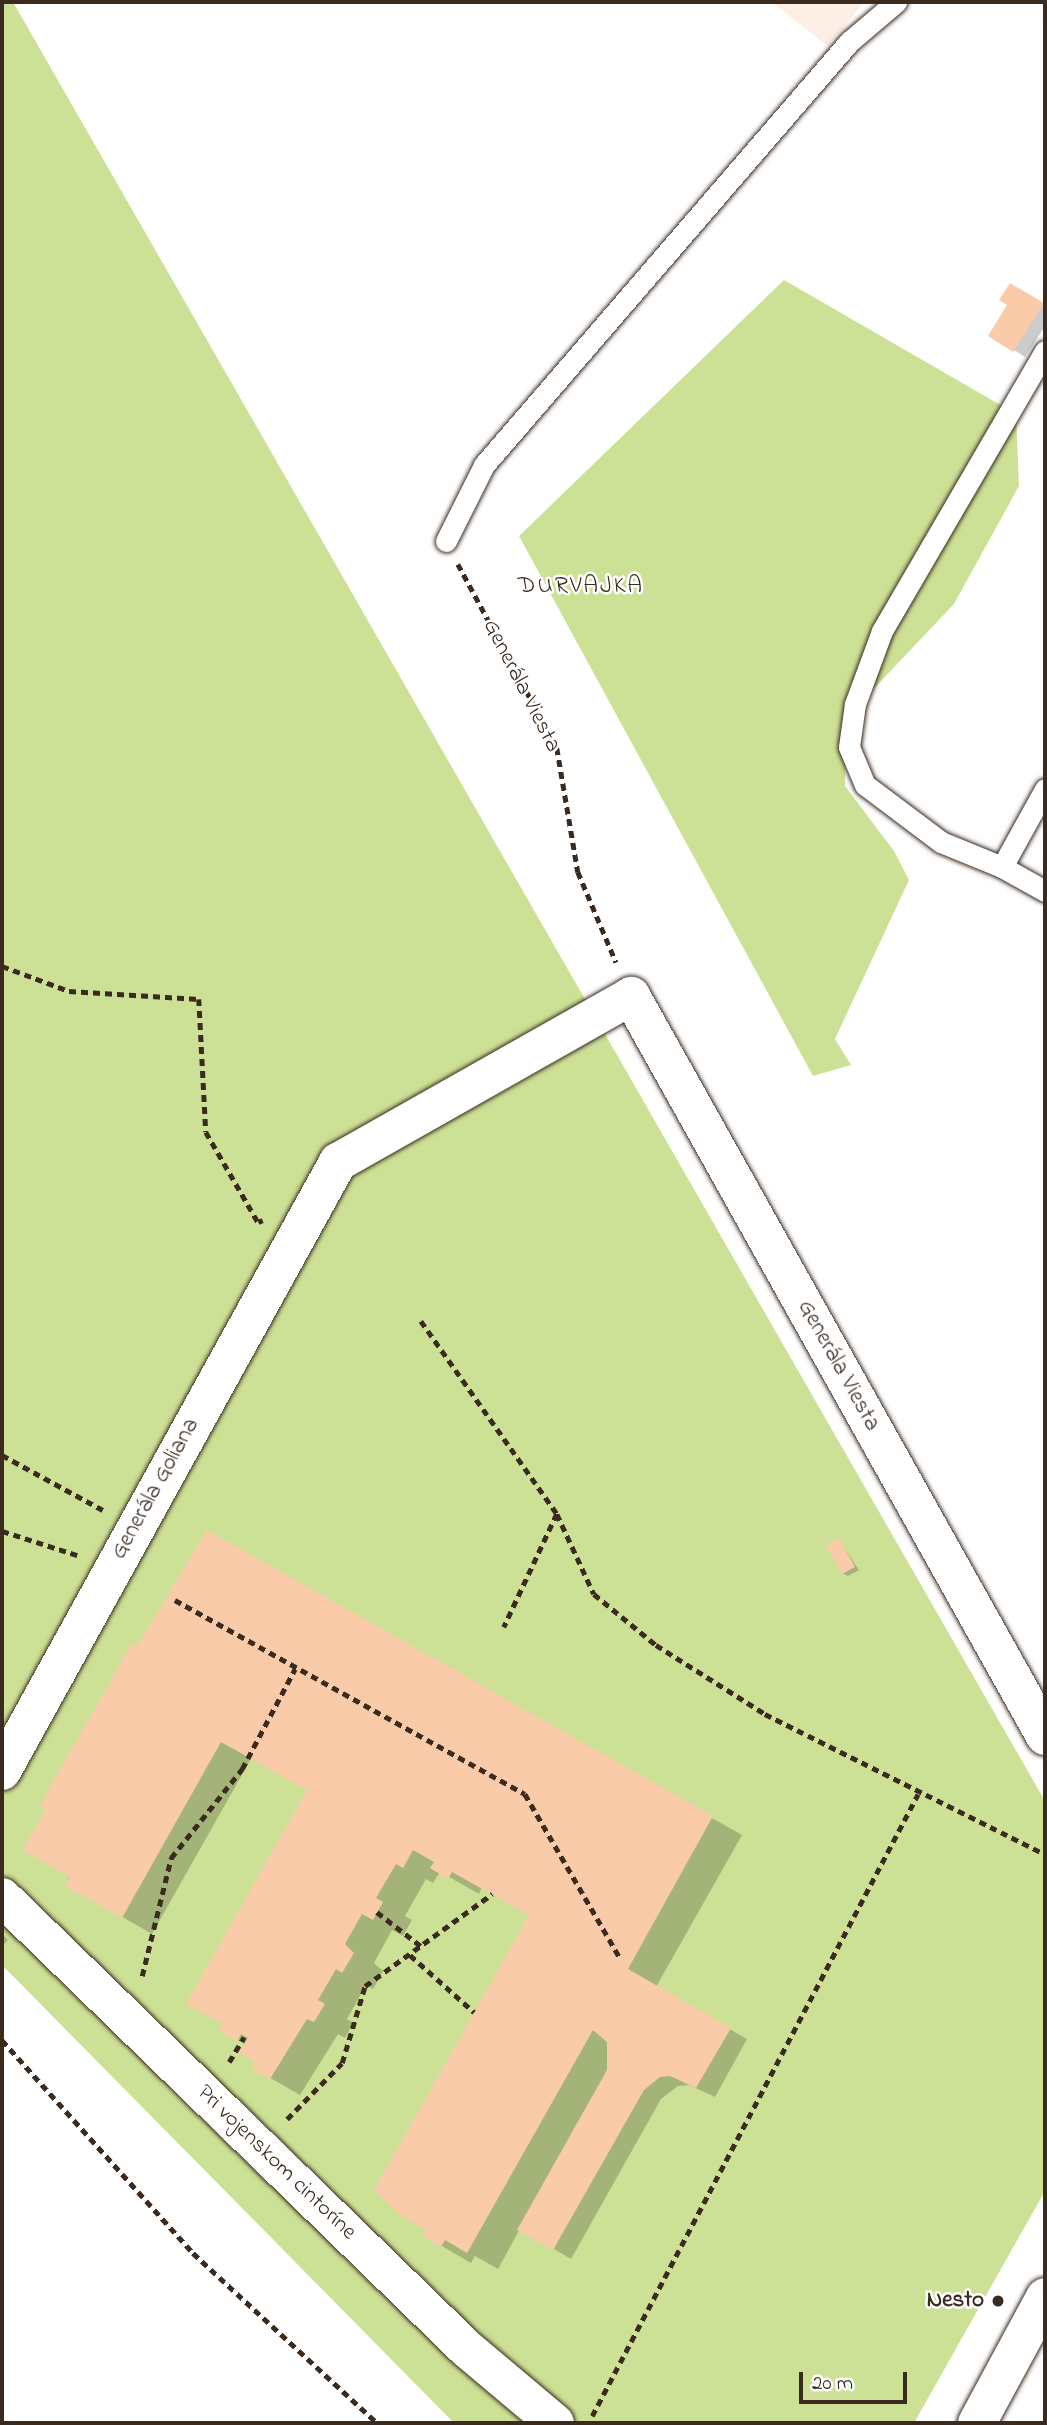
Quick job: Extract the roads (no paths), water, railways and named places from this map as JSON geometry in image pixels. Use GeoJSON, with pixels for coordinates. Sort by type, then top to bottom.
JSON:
{"type":"FeatureCollection","features":[{"type":"Feature","properties":{"kind":"street","name":"Generála Viesta"},"geometry":{"type":"LineString","coordinates":[[312,1208],[338,1162],[631,996],[1045,1735]]}},
{"type":"Feature","properties":{"kind":"street","name":"Generála Goliana"},"geometry":{"type":"LineString","coordinates":[[2,1771],[312,1208]]}},
{"type":"Feature","properties":{"kind":"street","name":"Pri vojenskom cintoríne"},"geometry":{"type":"LineString","coordinates":[[2,1897],[467,2349],[555,2423]]}},
{"type":"Feature","properties":{"kind":"street"},"geometry":{"type":"LineString","coordinates":[[977,2423],[1045,2297]]}},
{"type":"Feature","properties":{"kind":"lane"},"geometry":{"type":"LineString","coordinates":[[446,541],[484,465],[849,42],[896,2]]}},
{"type":"Feature","properties":{"kind":"lane"},"geometry":{"type":"LineString","coordinates":[[1045,351],[882,631],[855,704],[849,747],[865,785],[941,842],[1002,867],[1045,891]]}},
{"type":"Feature","properties":{"kind":"lane"},"geometry":{"type":"LineString","coordinates":[[1002,867],[1045,789]]}},
{"type":"Feature","properties":{"kind":"place","name":"Nesto"},"geometry":{"type":"Point","coordinates":[998,2301]}},
{"type":"Feature","properties":{"kind":"district","name":"DURVAJKA"},"geometry":{"type":"Point","coordinates":[581,587]}}]}
